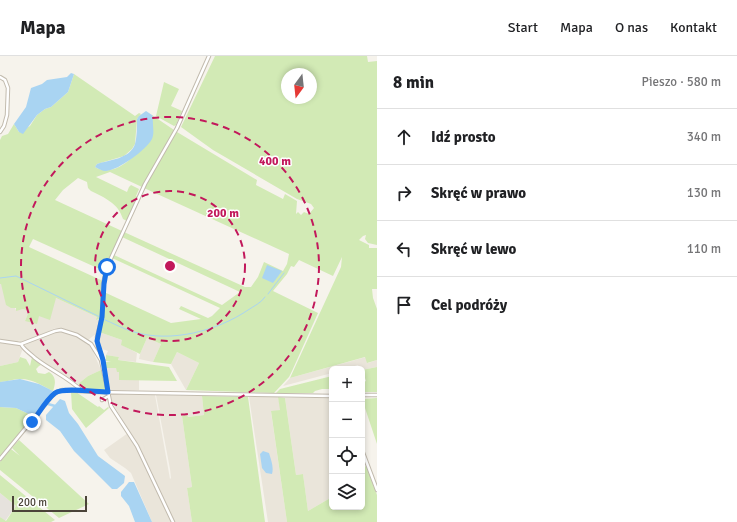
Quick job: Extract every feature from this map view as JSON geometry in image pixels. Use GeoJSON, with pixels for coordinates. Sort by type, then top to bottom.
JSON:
{"type":"FeatureCollection","features":[{"type":"Feature","properties":{"kind":"street"},"geometry":{"type":"LineString","coordinates":[[173,522],[137,446],[111,406],[103,360],[98,346],[97,337],[102,317],[104,284],[107,267],[145,184],[177,128],[209,56]]}},
{"type":"Feature","properties":{"kind":"street"},"geometry":{"type":"LineString","coordinates":[[0,77],[5,80],[8,88],[4,126],[0,132]]}},
{"type":"Feature","properties":{"kind":"street"},"geometry":{"type":"LineString","coordinates":[[0,341],[21,344],[55,331],[66,331],[89,342],[97,352],[103,365]]}},
{"type":"Feature","properties":{"kind":"street"},"geometry":{"type":"LineString","coordinates":[[21,344],[24,349],[46,367],[67,379],[82,391]]}},
{"type":"Feature","properties":{"kind":"street"},"geometry":{"type":"LineString","coordinates":[[0,459],[52,396],[62,390],[329,396]]}},
{"type":"Feature","properties":{"kind":"street"},"geometry":{"type":"LineString","coordinates":[[365,396],[377,395]]}},
{"type":"Feature","properties":{"kind":"street"},"geometry":{"type":"LineString","coordinates":[[102,400],[107,397]]}},
{"type":"Feature","properties":{"kind":"street"},"geometry":{"type":"LineString","coordinates":[[365,458],[377,490]]}},
{"type":"Feature","properties":{"kind":"shaded area"},"geometry":{"type":"Polygon","coordinates":[[[0,284],[16,310],[23,309],[29,311],[25,321],[39,316],[56,298],[97,317],[97,320],[100,319],[97,333],[88,340],[81,335],[64,329],[55,328],[23,342],[20,342],[19,340],[18,342],[14,342],[0,340],[0,284]]]}},
{"type":"Feature","properties":{"kind":"shaded area"},"geometry":{"type":"Polygon","coordinates":[[[57,331],[75,335],[86,341],[92,349],[101,370],[88,376],[78,384],[44,363],[24,347],[27,343],[33,340],[57,331]]]}},
{"type":"Feature","properties":{"kind":"shaded area"},"geometry":{"type":"Polygon","coordinates":[[[99,332],[122,340],[122,345],[137,353],[136,362],[118,360],[119,357],[106,355],[108,351],[99,346],[99,332]]]}},
{"type":"Feature","properties":{"kind":"shaded area"},"geometry":{"type":"Polygon","coordinates":[[[147,338],[161,344],[153,362],[139,359],[147,338]]]}},
{"type":"Feature","properties":{"kind":"shaded area"},"geometry":{"type":"Polygon","coordinates":[[[0,343],[18,345],[23,348],[18,362],[0,366],[0,343]]]}},
{"type":"Feature","properties":{"kind":"shaded area"},"geometry":{"type":"Polygon","coordinates":[[[177,352],[199,363],[186,390],[171,364],[177,352]]]}},
{"type":"Feature","properties":{"kind":"shaded area"},"geometry":{"type":"Polygon","coordinates":[[[366,357],[368,363],[377,360],[377,367],[365,369],[365,366],[358,365],[333,366],[366,357]]]}},
{"type":"Feature","properties":{"kind":"shaded area"},"geometry":{"type":"Polygon","coordinates":[[[329,367],[329,374],[283,386],[290,378],[329,367]]]}},
{"type":"Feature","properties":{"kind":"shaded area"},"geometry":{"type":"Polygon","coordinates":[[[106,368],[116,368],[119,372],[120,379],[139,380],[139,390],[109,390],[106,368]]]}},
{"type":"Feature","properties":{"kind":"shaded area"},"geometry":{"type":"Polygon","coordinates":[[[110,394],[155,395],[170,479],[170,469],[156,395],[202,396],[204,415],[187,417],[187,415],[182,416],[192,487],[187,488],[192,522],[174,522],[141,450],[113,404],[110,394]]]}},
{"type":"Feature","properties":{"kind":"shaded area"},"geometry":{"type":"Polygon","coordinates":[[[249,397],[278,397],[281,410],[271,412],[287,522],[268,522],[249,397]]]}},
{"type":"Feature","properties":{"kind":"shaded area"},"geometry":{"type":"Polygon","coordinates":[[[285,398],[329,398],[329,499],[308,511],[303,474],[296,475],[285,398]]]}},
{"type":"Feature","properties":{"kind":"shaded area"},"geometry":{"type":"Polygon","coordinates":[[[128,433],[139,452],[171,522],[152,522],[131,473],[110,458],[104,450],[128,433]]]}},
{"type":"Feature","properties":{"kind":"shaded area"},"geometry":{"type":"Polygon","coordinates":[[[0,493],[16,506],[5,521],[0,517],[0,493]]]}},
{"type":"Feature","properties":{"kind":"green space"},"geometry":{"type":"Polygon","coordinates":[[[215,56],[367,56],[368,62],[377,61],[377,245],[368,243],[365,239],[366,235],[359,240],[369,245],[369,248],[377,248],[377,289],[372,289],[373,298],[377,309],[377,360],[367,363],[365,357],[290,378],[341,267],[342,257],[333,276],[299,260],[294,267],[291,266],[287,274],[273,291],[318,313],[289,377],[274,393],[186,390],[199,363],[177,352],[171,364],[153,362],[161,344],[147,338],[140,354],[121,345],[122,340],[99,332],[103,317],[104,292],[171,323],[201,319],[179,309],[181,306],[208,318],[220,308],[112,258],[114,255],[222,305],[240,292],[122,237],[124,232],[245,287],[251,287],[258,277],[264,262],[283,271],[287,264],[289,254],[144,188],[170,141],[177,132],[257,180],[256,185],[283,199],[285,194],[297,201],[296,214],[298,212],[301,215],[304,212],[309,214],[314,208],[311,204],[297,199],[213,150],[181,127],[215,56]]]}},
{"type":"Feature","properties":{"kind":"green space"},"geometry":{"type":"Polygon","coordinates":[[[74,74],[135,116],[139,113],[141,114],[137,119],[135,144],[132,149],[124,156],[97,164],[95,167],[103,170],[111,170],[119,167],[134,156],[152,136],[152,115],[174,130],[142,187],[110,172],[96,177],[127,192],[131,185],[139,189],[136,196],[138,197],[127,221],[123,219],[121,213],[114,205],[91,191],[88,188],[87,182],[78,178],[63,190],[55,200],[122,231],[104,271],[33,239],[29,247],[103,281],[100,319],[96,320],[97,317],[56,298],[50,320],[39,316],[37,324],[25,321],[29,311],[23,309],[16,311],[16,308],[11,308],[6,305],[0,284],[0,140],[2,136],[8,134],[14,124],[19,132],[30,126],[37,115],[45,109],[51,107],[68,92],[74,74]]]}},
{"type":"Feature","properties":{"kind":"green space"},"geometry":{"type":"Polygon","coordinates":[[[164,82],[179,89],[171,106],[182,111],[176,125],[174,126],[156,116],[164,82]]]}},
{"type":"Feature","properties":{"kind":"green space"},"geometry":{"type":"Polygon","coordinates":[[[106,355],[119,357],[118,360],[169,367],[177,381],[119,380],[119,372],[117,372],[116,368],[106,368],[106,362],[111,362],[106,361],[106,355]]]}},
{"type":"Feature","properties":{"kind":"green space"},"geometry":{"type":"Polygon","coordinates":[[[20,357],[26,359],[30,366],[32,357],[41,365],[36,369],[38,373],[45,374],[49,372],[53,376],[55,385],[53,391],[37,383],[23,379],[0,382],[0,366],[18,362],[20,357]]]}},
{"type":"Feature","properties":{"kind":"green space"},"geometry":{"type":"Polygon","coordinates":[[[377,367],[377,392],[365,392],[365,369],[377,367]]]}},
{"type":"Feature","properties":{"kind":"green space"},"geometry":{"type":"Polygon","coordinates":[[[101,370],[106,388],[105,390],[90,390],[78,384],[88,376],[101,370]]]}},
{"type":"Feature","properties":{"kind":"green space"},"geometry":{"type":"Polygon","coordinates":[[[329,377],[329,389],[322,389],[313,393],[276,393],[280,389],[329,377]]]}},
{"type":"Feature","properties":{"kind":"green space"},"geometry":{"type":"Polygon","coordinates":[[[71,392],[76,392],[104,410],[108,407],[109,408],[86,428],[72,409],[71,392]]]}},
{"type":"Feature","properties":{"kind":"green space"},"geometry":{"type":"Polygon","coordinates":[[[202,396],[248,397],[265,522],[192,522],[187,488],[192,487],[182,416],[187,415],[188,417],[204,415],[202,396]]]}},
{"type":"Feature","properties":{"kind":"green space"},"geometry":{"type":"Polygon","coordinates":[[[278,397],[285,398],[296,475],[303,474],[308,511],[329,499],[329,510],[365,510],[366,466],[377,495],[377,522],[287,522],[271,411],[280,410],[278,397]]]}},
{"type":"Feature","properties":{"kind":"green space"},"geometry":{"type":"Polygon","coordinates":[[[377,398],[377,444],[365,408],[365,399],[377,398]]]}},
{"type":"Feature","properties":{"kind":"green space"},"geometry":{"type":"Polygon","coordinates":[[[0,407],[16,408],[34,415],[0,457],[0,407]]]}},
{"type":"Feature","properties":{"kind":"green space"},"geometry":{"type":"Polygon","coordinates":[[[19,440],[89,504],[59,518],[0,470],[0,462],[11,449],[20,456],[12,448],[19,440]]]}},
{"type":"Feature","properties":{"kind":"green space"},"geometry":{"type":"Polygon","coordinates":[[[0,475],[55,520],[51,522],[0,522],[0,517],[6,521],[16,506],[0,493],[0,475]]]}},
{"type":"Feature","properties":{"kind":"water"},"geometry":{"type":"Polygon","coordinates":[[[71,73],[74,74],[68,92],[51,107],[45,109],[37,115],[23,134],[19,132],[14,124],[26,107],[31,88],[42,84],[47,80],[67,77],[71,73]]]}},
{"type":"Feature","properties":{"kind":"water"},"geometry":{"type":"Polygon","coordinates":[[[146,111],[153,117],[153,136],[149,143],[132,159],[118,167],[106,171],[95,167],[97,164],[113,160],[129,153],[135,144],[137,119],[146,111]]]}},
{"type":"Feature","properties":{"kind":"water"},"geometry":{"type":"Polygon","coordinates":[[[267,265],[282,271],[273,283],[262,278],[267,265]]]}},
{"type":"Feature","properties":{"kind":"water"},"geometry":{"type":"Polygon","coordinates":[[[20,379],[39,384],[53,391],[34,415],[16,408],[0,407],[0,382],[20,379]]]}},
{"type":"Feature","properties":{"kind":"water"},"geometry":{"type":"Polygon","coordinates":[[[60,399],[65,401],[69,413],[78,424],[98,456],[125,476],[124,483],[117,489],[112,489],[74,451],[60,431],[46,420],[46,415],[60,399]]]}},
{"type":"Feature","properties":{"kind":"water"},"geometry":{"type":"Polygon","coordinates":[[[263,451],[269,453],[273,471],[272,474],[266,473],[262,468],[260,454],[263,451]]]}},
{"type":"Feature","properties":{"kind":"water"},"geometry":{"type":"Polygon","coordinates":[[[129,482],[134,482],[152,522],[135,522],[129,506],[121,496],[121,492],[129,482]]]}},
{"type":"Feature","properties":{"kind":"waterway"},"geometry":{"type":"LineString","coordinates":[[268,294],[284,273]]}},
{"type":"Feature","properties":{"kind":"waterway"},"geometry":{"type":"LineString","coordinates":[[0,278],[16,276],[100,317]]}},
{"type":"Feature","properties":{"kind":"waterway"},"geometry":{"type":"LineString","coordinates":[[103,319],[122,328],[148,335],[163,336],[193,333],[222,324],[255,306],[265,297]]}},
{"type":"Feature","properties":{"kind":"waterway"},"geometry":{"type":"LineString","coordinates":[[41,402],[55,406],[56,408]]}},
{"type":"Feature","properties":{"kind":"route"},"geometry":{"type":"LineString","coordinates":[[32,422],[52,396],[60,390],[108,392],[103,360],[97,341],[102,317],[104,284],[107,267]]}}]}
